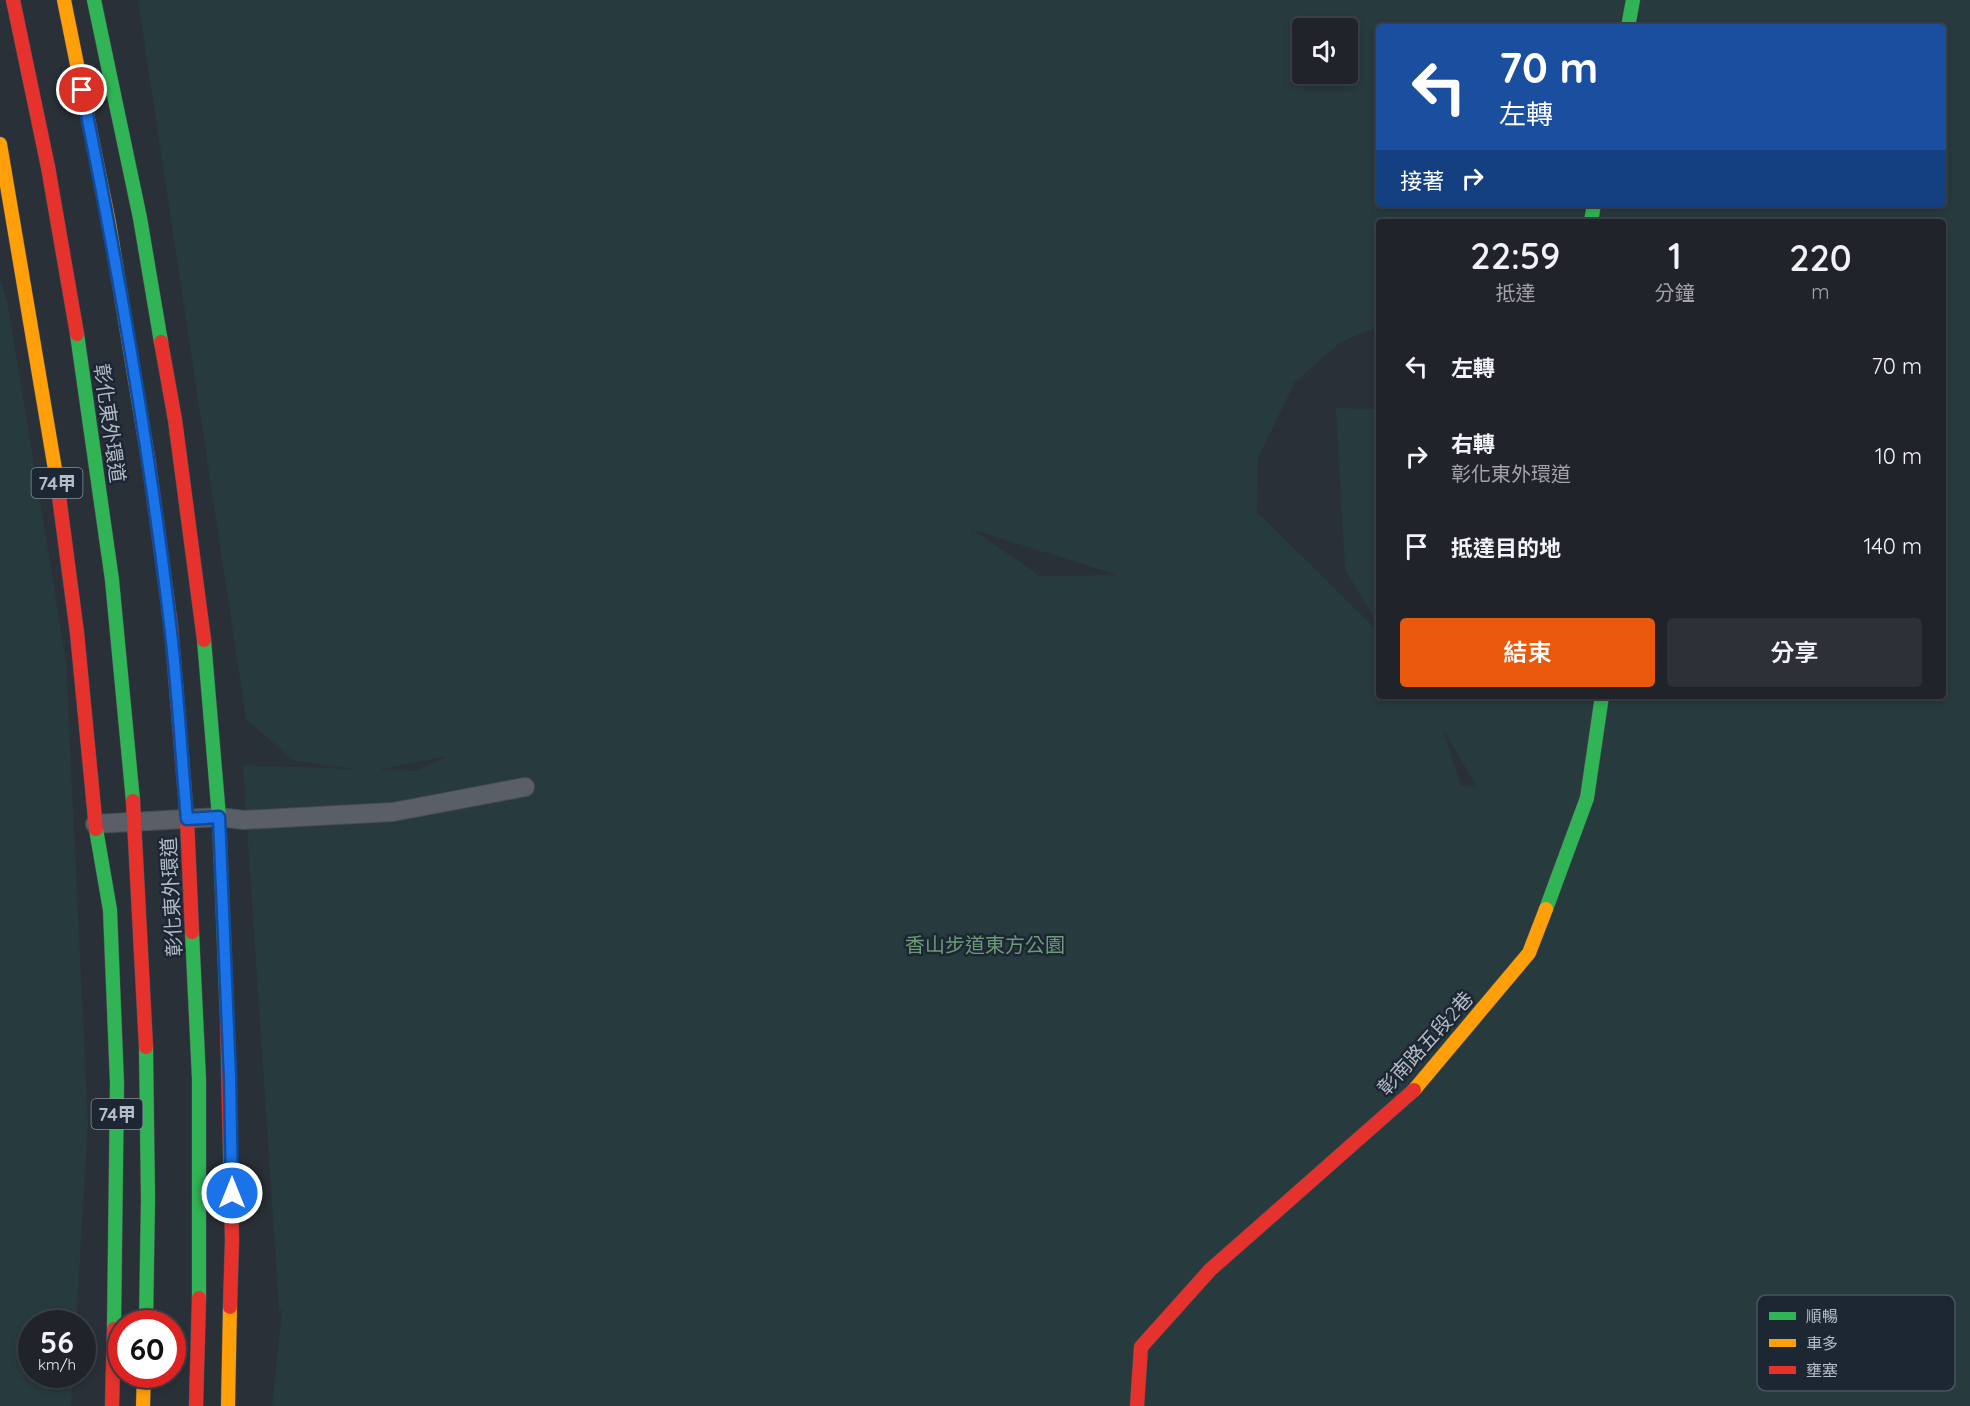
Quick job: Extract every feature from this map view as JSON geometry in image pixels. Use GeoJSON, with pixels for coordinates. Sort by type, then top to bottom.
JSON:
{"type":"FeatureCollection","features":[{"type":"Feature","properties":{"kind":"main road","name":"彰化東外環道"},"geometry":{"type":"LineString","coordinates":[[13,0],[60,230],[93,430],[119,630],[135,822],[148,1082],[146,1310]]}},
{"type":"Feature","properties":{"kind":"main road","name":"彰化東外環道"},"geometry":{"type":"LineString","coordinates":[[64,0],[109,223],[143,424],[171,626],[187,819],[199,1079],[200,1240],[196,1406]]}},
{"type":"Feature","properties":{"kind":"main road"},"geometry":{"type":"LineString","coordinates":[[94,0],[140,218],[175,420],[203,624],[219,817],[230,1077],[232,1240],[228,1406]]}},
{"type":"Feature","properties":{"kind":"main road"},"geometry":{"type":"LineString","coordinates":[[1629,24],[1634,0]]}},
{"type":"Feature","properties":{"kind":"main road","name":"74甲"},"geometry":{"type":"LineString","coordinates":[[0,144],[51,434],[77,633],[95,824],[110,910],[117,1083],[117,1242],[112,1406]]}},
{"type":"Feature","properties":{"kind":"main road","name":"彰南路五段2巷"},"geometry":{"type":"LineString","coordinates":[[1137,1406],[1141,1347],[1210,1270],[1414,1090],[1529,953],[1587,798],[1602,699]]}},
{"type":"Feature","properties":{"kind":"main road"},"geometry":{"type":"LineString","coordinates":[[143,1406],[144,1388]]}},
{"type":"Feature","properties":{"kind":"lane"},"geometry":{"type":"LineString","coordinates":[[95,824],[219,817],[244,820],[393,812],[525,787]]}},
{"type":"Feature","properties":{"kind":"green space","name":"香山步道東方公園"},"geometry":{"type":"Polygon","coordinates":[[[138,0],[1970,0],[1970,1406],[272,1406],[282,1310],[279,1310],[243,765],[355,769],[294,761],[246,719],[138,0]],[[973,530],[1040,576],[1118,575],[973,530]],[[1444,731],[1461,786],[1477,787],[1444,731]],[[447,756],[382,769],[381,770],[416,771],[447,756]]]}},
{"type":"Feature","properties":{"kind":"green space"},"geometry":{"type":"Polygon","coordinates":[[[0,276],[8,306],[66,660],[88,1124],[77,1310],[18,1310],[18,1388],[72,1388],[71,1406],[0,1406],[0,276]]]}},
{"type":"Feature","properties":{"kind":"green space"},"geometry":{"type":"Polygon","coordinates":[[[1336,408],[1376,409],[1376,621],[1345,569],[1336,408]]]}},
{"type":"Feature","properties":{"kind":"traffic: fast"},"geometry":{"type":"LineString","coordinates":[[94,0],[140,218],[161,342]]}},
{"type":"Feature","properties":{"kind":"traffic: fast"},"geometry":{"type":"LineString","coordinates":[[1629,24],[1633,0]]}},
{"type":"Feature","properties":{"kind":"traffic: fast"},"geometry":{"type":"LineString","coordinates":[[1592,219],[1594,207]]}},
{"type":"Feature","properties":{"kind":"traffic: fast"},"geometry":{"type":"LineString","coordinates":[[77,334],[112,580],[133,801]]}},
{"type":"Feature","properties":{"kind":"traffic: fast"},"geometry":{"type":"LineString","coordinates":[[204,640],[219,817],[227,1016]]}},
{"type":"Feature","properties":{"kind":"traffic: fast"},"geometry":{"type":"LineString","coordinates":[[1546,909],[1587,798],[1602,699]]}},
{"type":"Feature","properties":{"kind":"traffic: fast"},"geometry":{"type":"LineString","coordinates":[[96,829],[110,910],[117,1083],[114,1310]]}},
{"type":"Feature","properties":{"kind":"traffic: fast"},"geometry":{"type":"LineString","coordinates":[[192,932],[199,1079],[199,1298]]}},
{"type":"Feature","properties":{"kind":"traffic: fast"},"geometry":{"type":"LineString","coordinates":[[146,1047],[148,1199],[146,1310]]}},
{"type":"Feature","properties":{"kind":"traffic: slow"},"geometry":{"type":"LineString","coordinates":[[64,0],[109,223],[149,464]]}},
{"type":"Feature","properties":{"kind":"traffic: slow"},"geometry":{"type":"LineString","coordinates":[[0,144],[57,481]]}},
{"type":"Feature","properties":{"kind":"traffic: slow"},"geometry":{"type":"LineString","coordinates":[[1414,1090],[1529,953],[1546,909]]}},
{"type":"Feature","properties":{"kind":"traffic: slow"},"geometry":{"type":"LineString","coordinates":[[228,1406],[230,1307]]}},
{"type":"Feature","properties":{"kind":"traffic: slow"},"geometry":{"type":"LineString","coordinates":[[143,1406],[144,1388]]}},
{"type":"Feature","properties":{"kind":"traffic: jam"},"geometry":{"type":"LineString","coordinates":[[13,0],[48,167],[77,334]]}},
{"type":"Feature","properties":{"kind":"traffic: jam"},"geometry":{"type":"LineString","coordinates":[[161,342],[175,420],[204,640]]}},
{"type":"Feature","properties":{"kind":"traffic: jam"},"geometry":{"type":"LineString","coordinates":[[149,464],[171,626],[187,819],[192,932]]}},
{"type":"Feature","properties":{"kind":"traffic: jam"},"geometry":{"type":"LineString","coordinates":[[57,481],[77,633],[96,829]]}},
{"type":"Feature","properties":{"kind":"traffic: jam"},"geometry":{"type":"LineString","coordinates":[[133,801],[146,1047]]}},
{"type":"Feature","properties":{"kind":"traffic: jam"},"geometry":{"type":"LineString","coordinates":[[227,1016],[232,1240],[230,1307]]}},
{"type":"Feature","properties":{"kind":"traffic: jam"},"geometry":{"type":"LineString","coordinates":[[1137,1406],[1141,1347],[1210,1270],[1414,1090]]}},
{"type":"Feature","properties":{"kind":"traffic: jam"},"geometry":{"type":"LineString","coordinates":[[196,1406],[199,1298]]}},
{"type":"Feature","properties":{"kind":"traffic: jam"},"geometry":{"type":"LineString","coordinates":[[112,1388],[112,1406]]}},
{"type":"Feature","properties":{"kind":"route"},"geometry":{"type":"LineString","coordinates":[[82,90],[109,223],[143,424],[171,626],[187,819],[219,817],[230,1077],[232,1193]]}}]}
